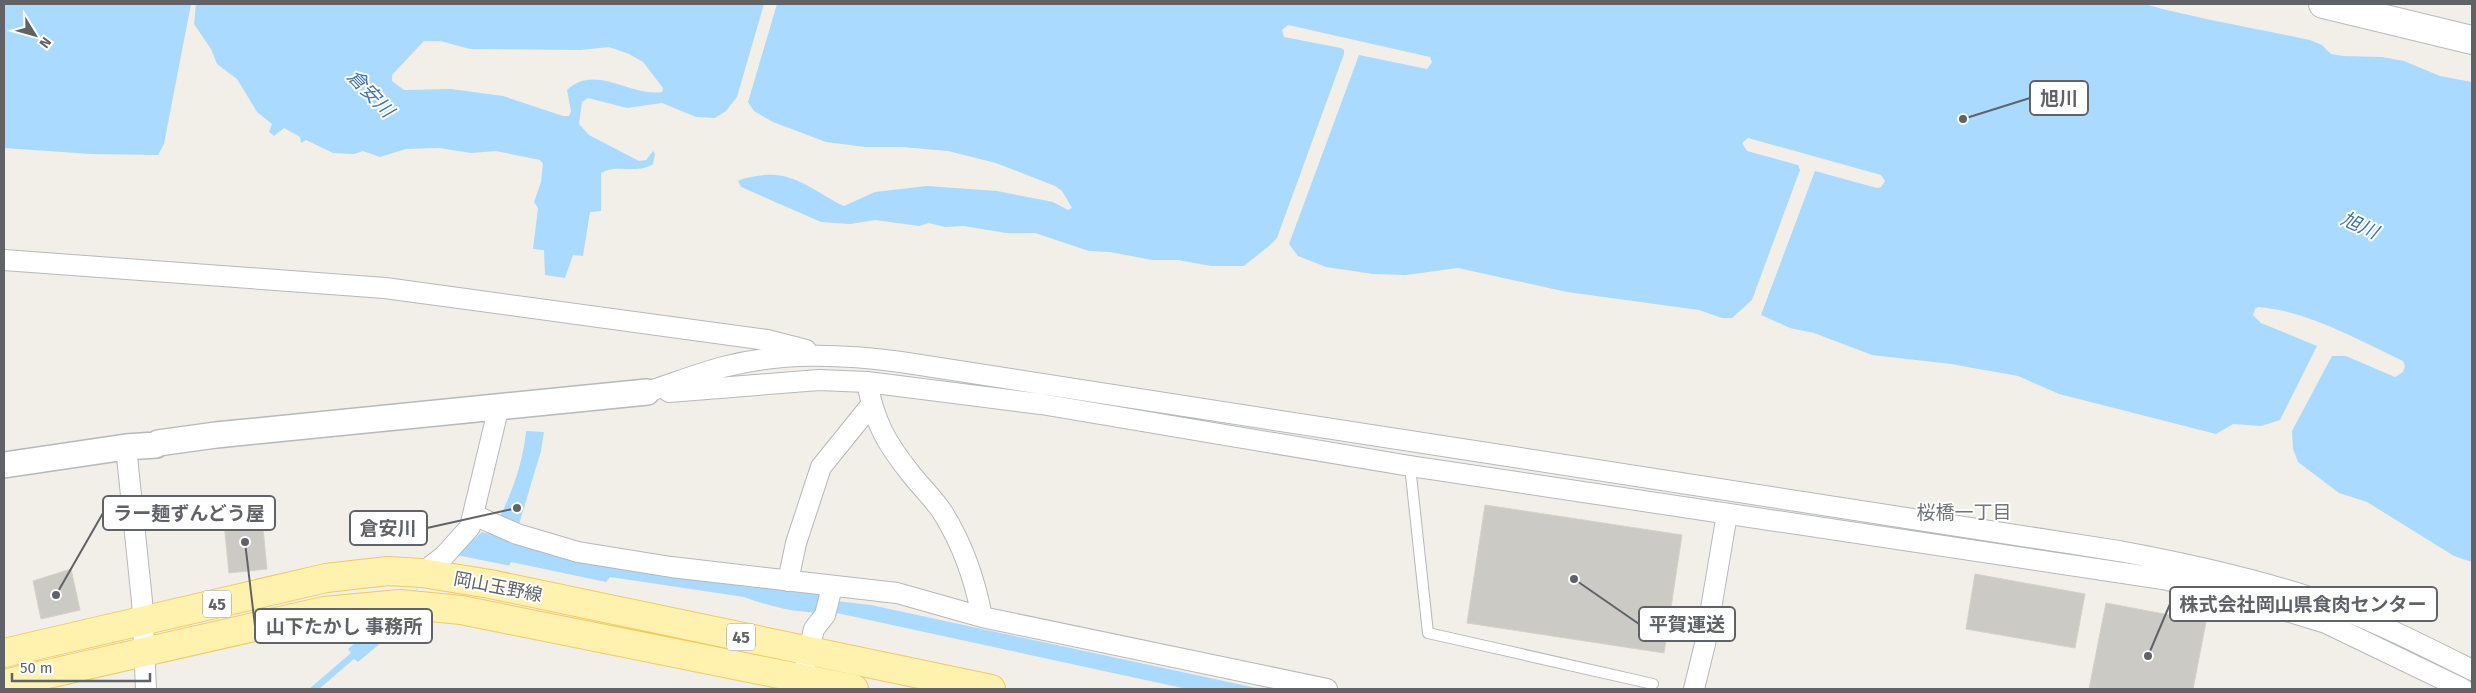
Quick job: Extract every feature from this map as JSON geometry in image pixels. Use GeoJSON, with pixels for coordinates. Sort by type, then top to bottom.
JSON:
{"type":"FeatureCollection","features":[{"type":"Feature","properties":{"kind":"main road"},"geometry":{"type":"LineString","coordinates":[[2323,4],[2355,7],[2472,39]]}},
{"type":"Feature","properties":{"kind":"main road","name":"岡山玉野線"},"geometry":{"type":"LineString","coordinates":[[4,653],[326,578],[388,572],[428,574],[490,584],[991,689]]}},
{"type":"Feature","properties":{"kind":"main road","name":"岡山玉野線"},"geometry":{"type":"LineString","coordinates":[[4,684],[324,611],[400,604],[461,610],[801,684],[854,689]]}},
{"type":"Feature","properties":{"kind":"street"},"geometry":{"type":"LineString","coordinates":[[4,260],[385,288],[767,340],[822,355]]}},
{"type":"Feature","properties":{"kind":"street"},"geometry":{"type":"LineString","coordinates":[[646,392],[723,367],[774,357],[822,355],[864,357],[947,369],[2119,551],[2200,566],[2312,598],[2417,642],[2472,670]]}},
{"type":"Feature","properties":{"kind":"street"},"geometry":{"type":"LineString","coordinates":[[4,465],[126,447],[156,446],[158,442],[216,435],[499,406],[753,384],[819,380],[867,382],[1041,404],[1410,466],[2163,579],[2237,596],[2326,624],[2463,689]]}},
{"type":"Feature","properties":{"kind":"street"},"geometry":{"type":"LineString","coordinates":[[867,382],[871,405],[884,435],[910,474],[942,511],[958,539],[976,583],[982,616]]}},
{"type":"Feature","properties":{"kind":"street"},"geometry":{"type":"LineString","coordinates":[[788,581],[796,543],[822,467],[871,405]]}},
{"type":"Feature","properties":{"kind":"street"},"geometry":{"type":"LineString","coordinates":[[428,574],[466,534],[474,515],[499,406]]}},
{"type":"Feature","properties":{"kind":"street"},"geometry":{"type":"LineString","coordinates":[[126,447],[142,621],[146,689]]}},
{"type":"Feature","properties":{"kind":"street"},"geometry":{"type":"LineString","coordinates":[[1694,689],[1705,644],[1727,514]]}},
{"type":"Feature","properties":{"kind":"street"},"geometry":{"type":"LineString","coordinates":[[474,515],[517,534],[578,552],[671,567],[788,581],[831,591],[897,593],[982,616],[1327,689]]}},
{"type":"Feature","properties":{"kind":"street"},"geometry":{"type":"LineString","coordinates":[[801,684],[814,629],[826,615],[831,591]]}},
{"type":"Feature","properties":{"kind":"lane"},"geometry":{"type":"LineString","coordinates":[[1410,466],[1428,633],[1653,684]]}},
{"type":"Feature","properties":{"kind":"water"},"geometry":{"type":"Polygon","coordinates":[[[4,4],[191,4],[164,144],[158,155],[91,154],[4,148],[4,4]]]}},
{"type":"Feature","properties":{"kind":"water"},"geometry":{"type":"Polygon","coordinates":[[[196,4],[764,4],[737,97],[726,111],[715,118],[696,117],[662,103],[627,108],[588,98],[582,102],[579,124],[589,135],[639,161],[646,160],[653,151],[655,154],[653,164],[647,167],[640,169],[614,169],[601,173],[601,211],[590,212],[583,256],[573,255],[565,278],[545,275],[544,250],[533,249],[538,208],[534,202],[541,182],[543,164],[540,160],[496,151],[471,153],[439,148],[406,149],[380,157],[363,151],[354,154],[333,153],[306,140],[301,143],[300,137],[284,128],[274,136],[269,132],[272,124],[257,112],[237,79],[217,64],[211,49],[194,24],[196,4]],[[424,41],[392,75],[392,81],[404,90],[451,89],[503,96],[563,116],[569,116],[571,111],[567,90],[578,83],[601,80],[650,92],[662,92],[663,88],[643,62],[629,54],[609,47],[581,50],[470,49],[440,41],[424,41]]]}},
{"type":"Feature","properties":{"kind":"water"},"geometry":{"type":"Polygon","coordinates":[[[777,4],[2144,4],[2206,19],[2310,40],[2322,45],[2331,54],[2382,57],[2404,61],[2440,76],[2472,82],[2472,562],[2454,556],[2367,502],[2339,493],[2298,462],[2293,449],[2292,431],[2332,356],[2346,356],[2395,377],[2403,372],[2405,366],[2403,361],[2314,320],[2277,310],[2258,307],[2255,309],[2253,315],[2261,323],[2317,346],[2280,420],[2261,426],[2233,424],[2216,434],[2059,394],[2018,376],[1951,364],[1872,355],[1814,333],[1790,328],[1761,315],[1815,171],[1877,188],[1881,187],[1885,181],[1881,175],[1748,138],[1742,143],[1747,151],[1798,165],[1800,170],[1752,300],[1732,318],[1722,318],[1699,310],[1567,292],[1458,268],[1406,275],[1373,274],[1326,267],[1298,256],[1289,244],[1359,55],[1427,69],[1432,62],[1430,57],[1288,25],[1282,30],[1284,37],[1341,48],[1344,50],[1344,54],[1277,238],[1244,266],[1211,266],[1178,260],[1152,260],[1110,252],[1089,251],[1035,233],[1006,233],[964,226],[945,227],[929,223],[919,226],[875,220],[850,224],[821,222],[741,187],[738,181],[757,176],[782,176],[803,183],[844,206],[875,192],[927,186],[997,191],[1053,202],[1068,210],[1072,208],[1062,191],[1055,186],[996,163],[948,151],[902,147],[865,147],[826,142],[773,122],[754,111],[748,102],[777,4]]]}},
{"type":"Feature","properties":{"kind":"water"},"geometry":{"type":"Polygon","coordinates":[[[526,431],[544,432],[541,451],[514,541],[821,593],[836,601],[871,605],[1261,689],[1187,689],[832,612],[799,611],[776,607],[744,597],[610,577],[606,582],[511,562],[509,566],[400,627],[358,662],[354,659],[319,689],[309,689],[351,653],[348,649],[482,532],[490,534],[503,511],[514,485],[522,458],[526,431]]]}},
{"type":"Feature","properties":{"kind":"pier"},"geometry":{"type":"Polygon","coordinates":[[[456,555],[511,566],[404,628],[374,627],[456,555]]]}},
{"type":"Feature","properties":{"kind":"building"},"geometry":{"type":"Polygon","coordinates":[[[1485,505],[1682,535],[1664,653],[1467,623],[1485,505]]]}},
{"type":"Feature","properties":{"kind":"building"},"geometry":{"type":"Polygon","coordinates":[[[261,509],[267,569],[229,573],[223,513],[261,509]]]}},
{"type":"Feature","properties":{"kind":"building"},"geometry":{"type":"Polygon","coordinates":[[[71,569],[80,610],[41,619],[33,581],[71,569]]]}},
{"type":"Feature","properties":{"kind":"building"},"geometry":{"type":"Polygon","coordinates":[[[1975,574],[2085,594],[2075,648],[1966,629],[1975,574]]]}},
{"type":"Feature","properties":{"kind":"building"},"geometry":{"type":"Polygon","coordinates":[[[2106,603],[2206,622],[2193,689],[2089,689],[2106,603]]]}},
{"type":"Feature","properties":{"kind":"place","name":"旭川"},"geometry":{"type":"Point","coordinates":[1963,119]}},
{"type":"Feature","properties":{"kind":"place","name":"倉安川"},"geometry":{"type":"Point","coordinates":[517,508]}},
{"type":"Feature","properties":{"kind":"place","name":"山下たかし 事務所"},"geometry":{"type":"Point","coordinates":[245,542]}},
{"type":"Feature","properties":{"kind":"place","name":"平賀運送"},"geometry":{"type":"Point","coordinates":[1574,579]}},
{"type":"Feature","properties":{"kind":"place","name":"ラー麺ずんどう屋"},"geometry":{"type":"Point","coordinates":[56,595]}},
{"type":"Feature","properties":{"kind":"place","name":"株式会社岡山県食肉センター"},"geometry":{"type":"Point","coordinates":[2148,656]}},
{"type":"Feature","properties":{"kind":"district","name":"桜橋一丁目"},"geometry":{"type":"Point","coordinates":[1964,512]}}]}
